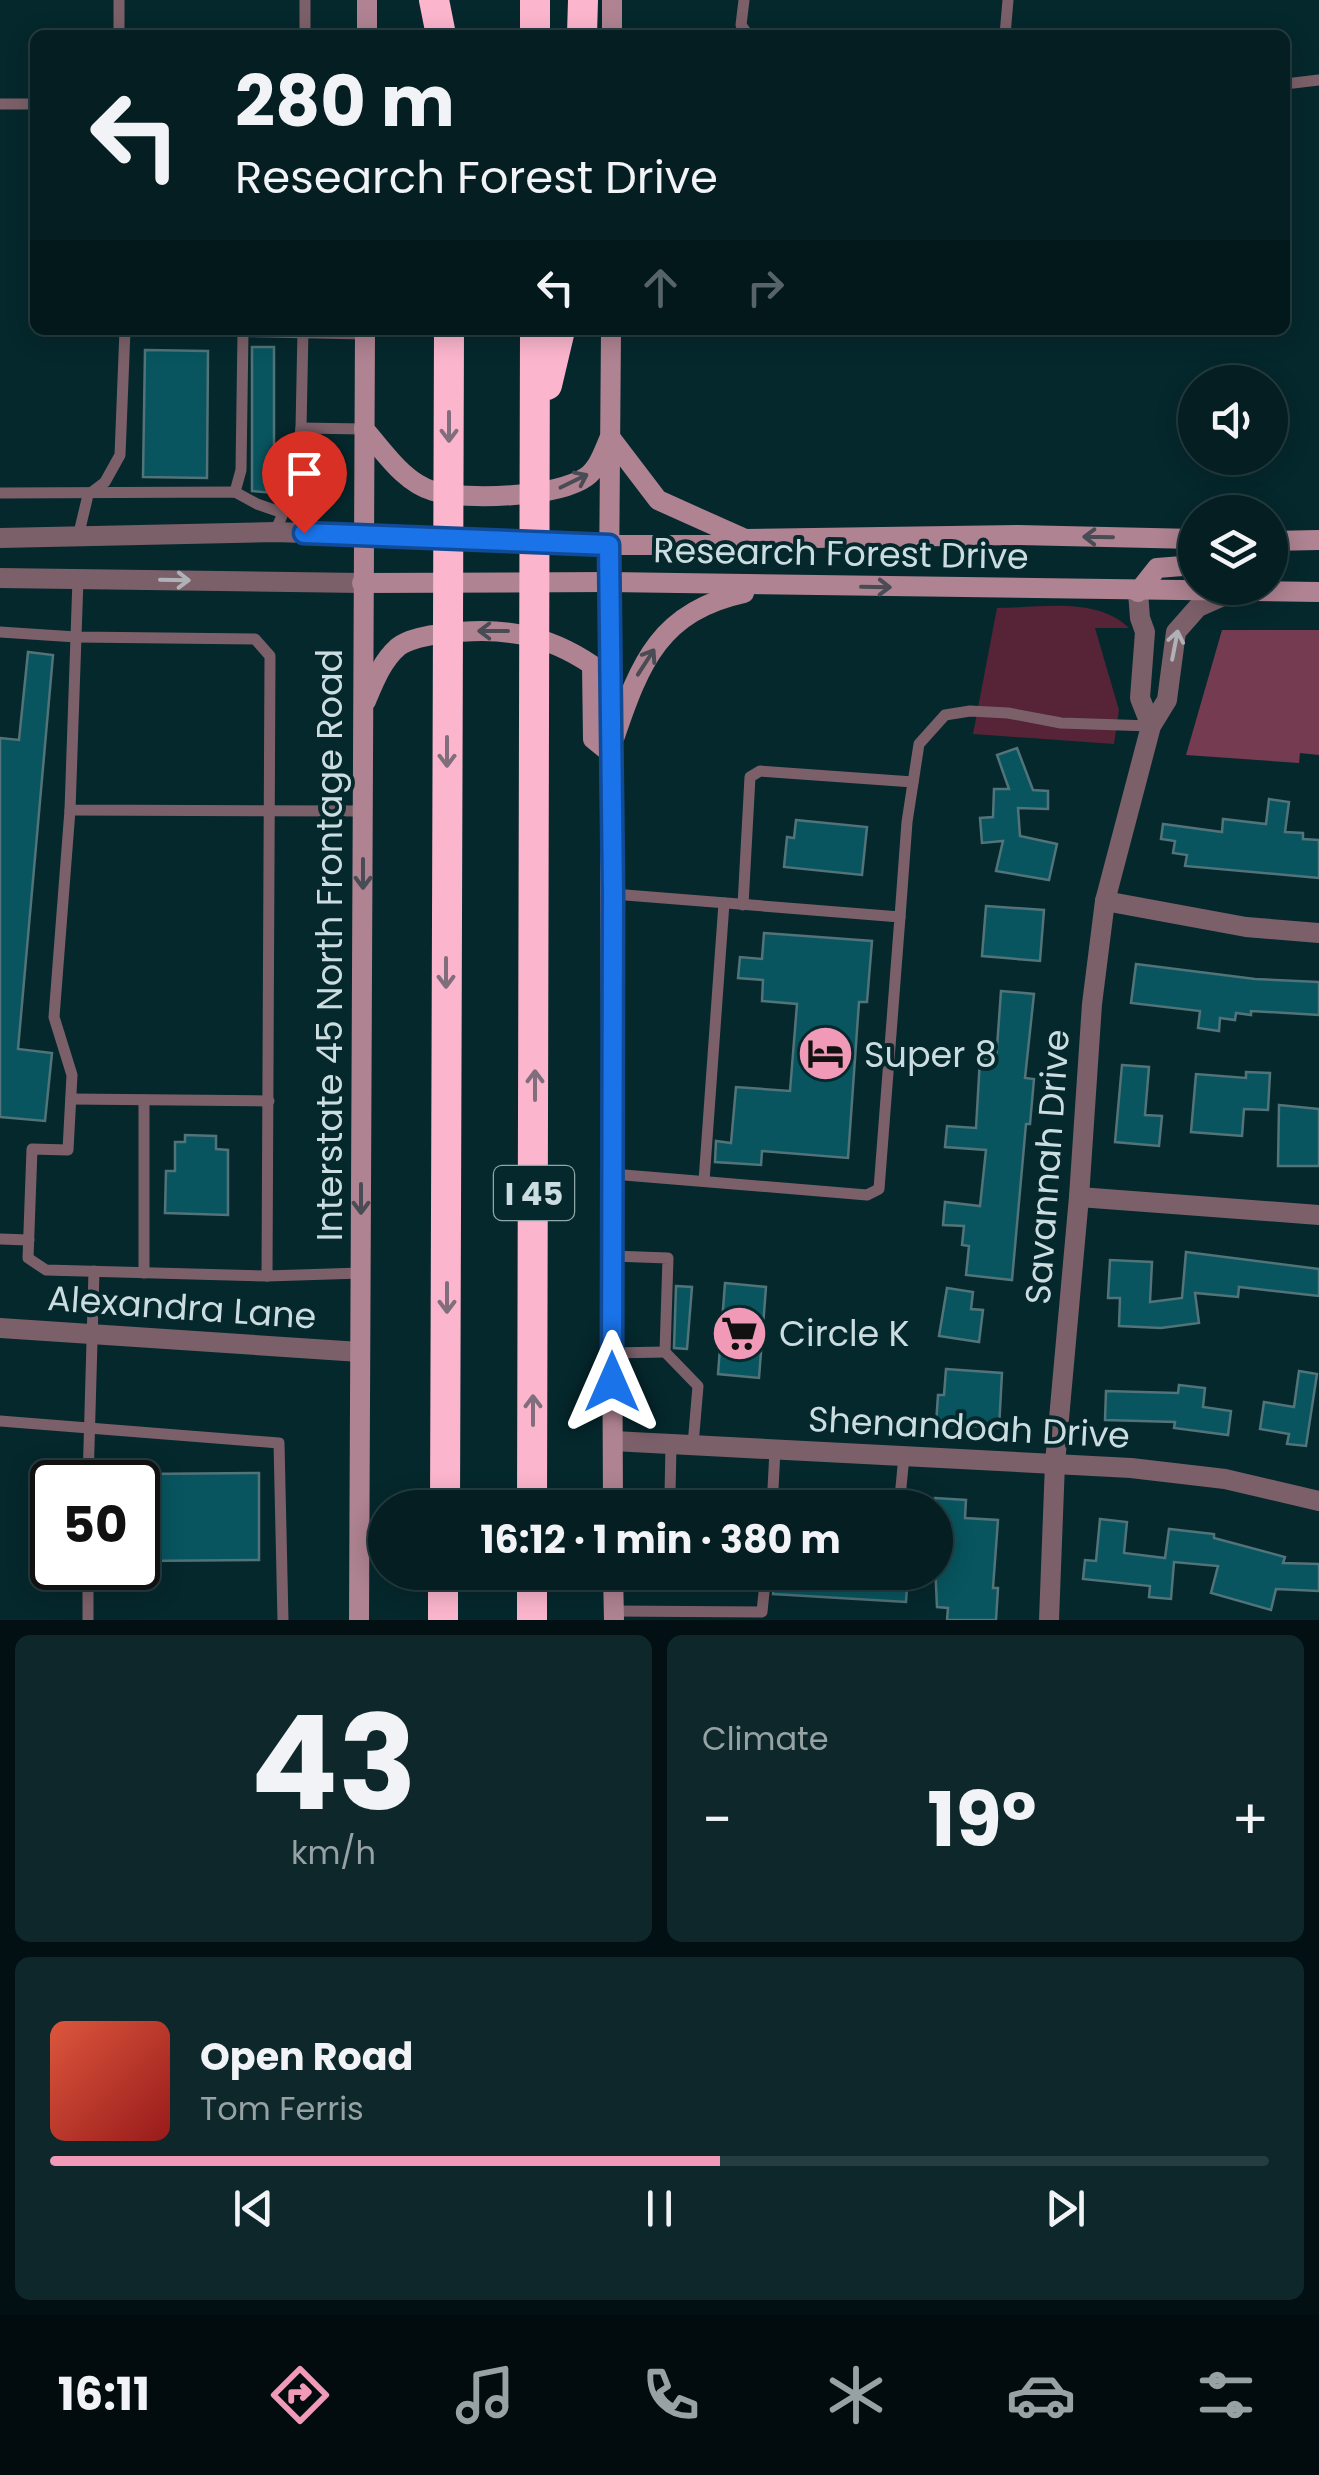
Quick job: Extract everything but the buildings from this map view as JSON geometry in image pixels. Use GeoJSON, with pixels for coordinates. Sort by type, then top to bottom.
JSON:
{"type":"FeatureCollection","features":[{"type":"Feature","properties":{"kind":"highway"},"geometry":{"type":"LineString","coordinates":[[434,0],[440,30]]}},
{"type":"Feature","properties":{"kind":"highway"},"geometry":{"type":"LineString","coordinates":[[451,0],[451,30]]}},
{"type":"Feature","properties":{"kind":"highway"},"geometry":{"type":"LineString","coordinates":[[535,0],[535,30]]}},
{"type":"Feature","properties":{"kind":"highway"},"geometry":{"type":"LineString","coordinates":[[582,30],[583,0]]}},
{"type":"Feature","properties":{"kind":"highway","name":"I 45"},"geometry":{"type":"LineString","coordinates":[[444,1490],[449,335]]}},
{"type":"Feature","properties":{"kind":"highway","name":"I 45"},"geometry":{"type":"LineString","coordinates":[[532,1490],[536,335]]}},
{"type":"Feature","properties":{"kind":"highway"},"geometry":{"type":"LineString","coordinates":[[536,427],[559,335]]}},
{"type":"Feature","properties":{"kind":"highway"},"geometry":{"type":"LineString","coordinates":[[443,1620],[444,1590]]}},
{"type":"Feature","properties":{"kind":"highway"},"geometry":{"type":"LineString","coordinates":[[532,1590],[532,1620]]}},
{"type":"Feature","properties":{"kind":"main road"},"geometry":{"type":"LineString","coordinates":[[367,0],[367,30]]}},
{"type":"Feature","properties":{"kind":"main road"},"geometry":{"type":"LineString","coordinates":[[612,0],[612,30]]}},
{"type":"Feature","properties":{"kind":"main road","name":"Interstate 45 North Frontage Road"},"geometry":{"type":"LineString","coordinates":[[359,1620],[365,335]]}},
{"type":"Feature","properties":{"kind":"main road"},"geometry":{"type":"LineString","coordinates":[[611,335],[613,1490]]}},
{"type":"Feature","properties":{"kind":"main road"},"geometry":{"type":"LineString","coordinates":[[364,430],[406,477],[432,491],[460,494],[522,495],[554,490],[586,477],[598,464],[610,437]]}},
{"type":"Feature","properties":{"kind":"main road"},"geometry":{"type":"LineString","coordinates":[[610,437],[658,500],[744,539]]}},
{"type":"Feature","properties":{"kind":"main road","name":"Research Forest Drive"},"geometry":{"type":"LineString","coordinates":[[363,535],[609,545],[718,545],[744,539],[1178,539]]}},
{"type":"Feature","properties":{"kind":"main road"},"geometry":{"type":"LineString","coordinates":[[1288,541],[1319,540]]}},
{"type":"Feature","properties":{"kind":"main road"},"geometry":{"type":"LineString","coordinates":[[1138,592],[1158,568],[1178,566]]}},
{"type":"Feature","properties":{"kind":"main road","name":"Research Forest Drive"},"geometry":{"type":"LineString","coordinates":[[362,583],[609,582],[1178,592]]}},
{"type":"Feature","properties":{"kind":"main road"},"geometry":{"type":"LineString","coordinates":[[610,752],[635,678],[664,633],[711,600],[778,586]]}},
{"type":"Feature","properties":{"kind":"main road","name":"Research Forest Drive"},"geometry":{"type":"LineString","coordinates":[[1288,592],[1319,592]]}},
{"type":"Feature","properties":{"kind":"main road"},"geometry":{"type":"LineString","coordinates":[[363,706],[380,668],[400,645],[430,635],[514,631],[566,647],[592,664],[593,740],[610,752]]}},
{"type":"Feature","properties":{"kind":"street"},"geometry":{"type":"LineString","coordinates":[[0,538],[78,537],[279,522],[363,535]]}},
{"type":"Feature","properties":{"kind":"street"},"geometry":{"type":"LineString","coordinates":[[0,578],[362,583]]}},
{"type":"Feature","properties":{"kind":"street","name":"Savannah Drive"},"geometry":{"type":"LineString","coordinates":[[1138,592],[1145,632],[1140,698],[1151,726]]}},
{"type":"Feature","properties":{"kind":"street","name":"Savannah Drive"},"geometry":{"type":"LineString","coordinates":[[1048,1620],[1055,1463],[1092,1004],[1105,900],[1151,726],[1167,700],[1176,632],[1202,605]]}},
{"type":"Feature","properties":{"kind":"street"},"geometry":{"type":"LineString","coordinates":[[1105,900],[1246,927],[1319,933]]}},
{"type":"Feature","properties":{"kind":"street"},"geometry":{"type":"LineString","coordinates":[[1079,1197],[1319,1216]]}},
{"type":"Feature","properties":{"kind":"street","name":"Alexandra Lane"},"geometry":{"type":"LineString","coordinates":[[0,1328],[360,1352]]}},
{"type":"Feature","properties":{"kind":"street","name":"Shenandoah Drive"},"geometry":{"type":"LineString","coordinates":[[613,1441],[1055,1463],[1190,1474],[1319,1501]]}},
{"type":"Feature","properties":{"kind":"lane"},"geometry":{"type":"LineString","coordinates":[[119,0],[119,30]]}},
{"type":"Feature","properties":{"kind":"lane"},"geometry":{"type":"LineString","coordinates":[[304,0],[304,30]]}},
{"type":"Feature","properties":{"kind":"lane"},"geometry":{"type":"LineString","coordinates":[[744,0],[741,25],[744,30]]}},
{"type":"Feature","properties":{"kind":"lane"},"geometry":{"type":"LineString","coordinates":[[1005,30],[1008,0]]}},
{"type":"Feature","properties":{"kind":"lane"},"geometry":{"type":"LineString","coordinates":[[1290,83],[1319,80]]}},
{"type":"Feature","properties":{"kind":"lane"},"geometry":{"type":"LineString","coordinates":[[0,104],[30,104]]}},
{"type":"Feature","properties":{"kind":"lane"},"geometry":{"type":"LineString","coordinates":[[78,537],[88,495],[105,482],[120,455],[126,335]]}},
{"type":"Feature","properties":{"kind":"lane"},"geometry":{"type":"LineString","coordinates":[[235,492],[241,470],[243,335]]}},
{"type":"Feature","properties":{"kind":"lane"},"geometry":{"type":"LineString","coordinates":[[0,493],[235,492],[279,522],[293,490],[300,428],[302,335]]}},
{"type":"Feature","properties":{"kind":"lane"},"geometry":{"type":"LineString","coordinates":[[300,428],[364,430]]}},
{"type":"Feature","properties":{"kind":"lane"},"geometry":{"type":"LineString","coordinates":[[78,579],[70,810],[54,1017],[72,1075],[68,1150],[32,1149],[28,1258],[46,1270],[267,1276],[361,1273]]}},
{"type":"Feature","properties":{"kind":"lane"},"geometry":{"type":"LineString","coordinates":[[0,632],[255,639],[270,656],[267,1276]]}},
{"type":"Feature","properties":{"kind":"lane"},"geometry":{"type":"LineString","coordinates":[[612,1174],[867,1196],[879,1189],[900,917],[919,744],[945,715],[970,710],[1061,723],[1151,726]]}},
{"type":"Feature","properties":{"kind":"lane"},"geometry":{"type":"LineString","coordinates":[[743,904],[750,778],[760,771],[914,782]]}},
{"type":"Feature","properties":{"kind":"lane"},"geometry":{"type":"LineString","coordinates":[[70,810],[364,811]]}},
{"type":"Feature","properties":{"kind":"lane"},"geometry":{"type":"LineString","coordinates":[[613,894],[900,917]]}},
{"type":"Feature","properties":{"kind":"lane"},"geometry":{"type":"LineString","coordinates":[[704,1181],[724,903]]}},
{"type":"Feature","properties":{"kind":"lane"},"geometry":{"type":"LineString","coordinates":[[70,1099],[268,1102]]}},
{"type":"Feature","properties":{"kind":"lane"},"geometry":{"type":"LineString","coordinates":[[144,1100],[144,1272]]}},
{"type":"Feature","properties":{"kind":"lane"},"geometry":{"type":"LineString","coordinates":[[0,1239],[29,1240]]}},
{"type":"Feature","properties":{"kind":"lane"},"geometry":{"type":"LineString","coordinates":[[612,1256],[668,1258],[665,1352],[698,1386],[693,1445]]}},
{"type":"Feature","properties":{"kind":"lane"},"geometry":{"type":"LineString","coordinates":[[88,1460],[94,1272]]}},
{"type":"Feature","properties":{"kind":"lane"},"geometry":{"type":"LineString","coordinates":[[611,1353],[665,1352]]}},
{"type":"Feature","properties":{"kind":"lane"},"geometry":{"type":"LineString","coordinates":[[0,1421],[279,1443],[283,1620]]}},
{"type":"Feature","properties":{"kind":"lane"},"geometry":{"type":"LineString","coordinates":[[670,1490],[671,1444]]}},
{"type":"Feature","properties":{"kind":"lane"},"geometry":{"type":"LineString","coordinates":[[773,1490],[775,1450]]}},
{"type":"Feature","properties":{"kind":"lane"},"geometry":{"type":"LineString","coordinates":[[901,1490],[904,1456]]}},
{"type":"Feature","properties":{"kind":"lane"},"geometry":{"type":"LineString","coordinates":[[88,1590],[88,1620]]}},
{"type":"Feature","properties":{"kind":"lane"},"geometry":{"type":"LineString","coordinates":[[614,1615],[762,1616],[764,1590]]}},
{"type":"Feature","properties":{"kind":"shaded area"},"geometry":{"type":"Polygon","coordinates":[[[997,608],[1084,608],[1101,611],[1129,628],[1095,628],[1119,710],[1114,744],[973,734],[997,608]]]}},
{"type":"Feature","properties":{"kind":"shaded area"},"geometry":{"type":"Polygon","coordinates":[[[1222,630],[1319,630],[1319,755],[1300,753],[1299,763],[1186,755],[1222,630]]]}},
{"type":"Feature","properties":{"kind":"place","name":"Super 8"},"geometry":{"type":"Point","coordinates":[825,1054]}},
{"type":"Feature","properties":{"kind":"place","name":"Circle K"},"geometry":{"type":"Point","coordinates":[740,1333]}},
{"type":"Feature","properties":{"kind":"route"},"geometry":{"type":"LineString","coordinates":[[304,533],[609,545],[612,1382]]}}]}
